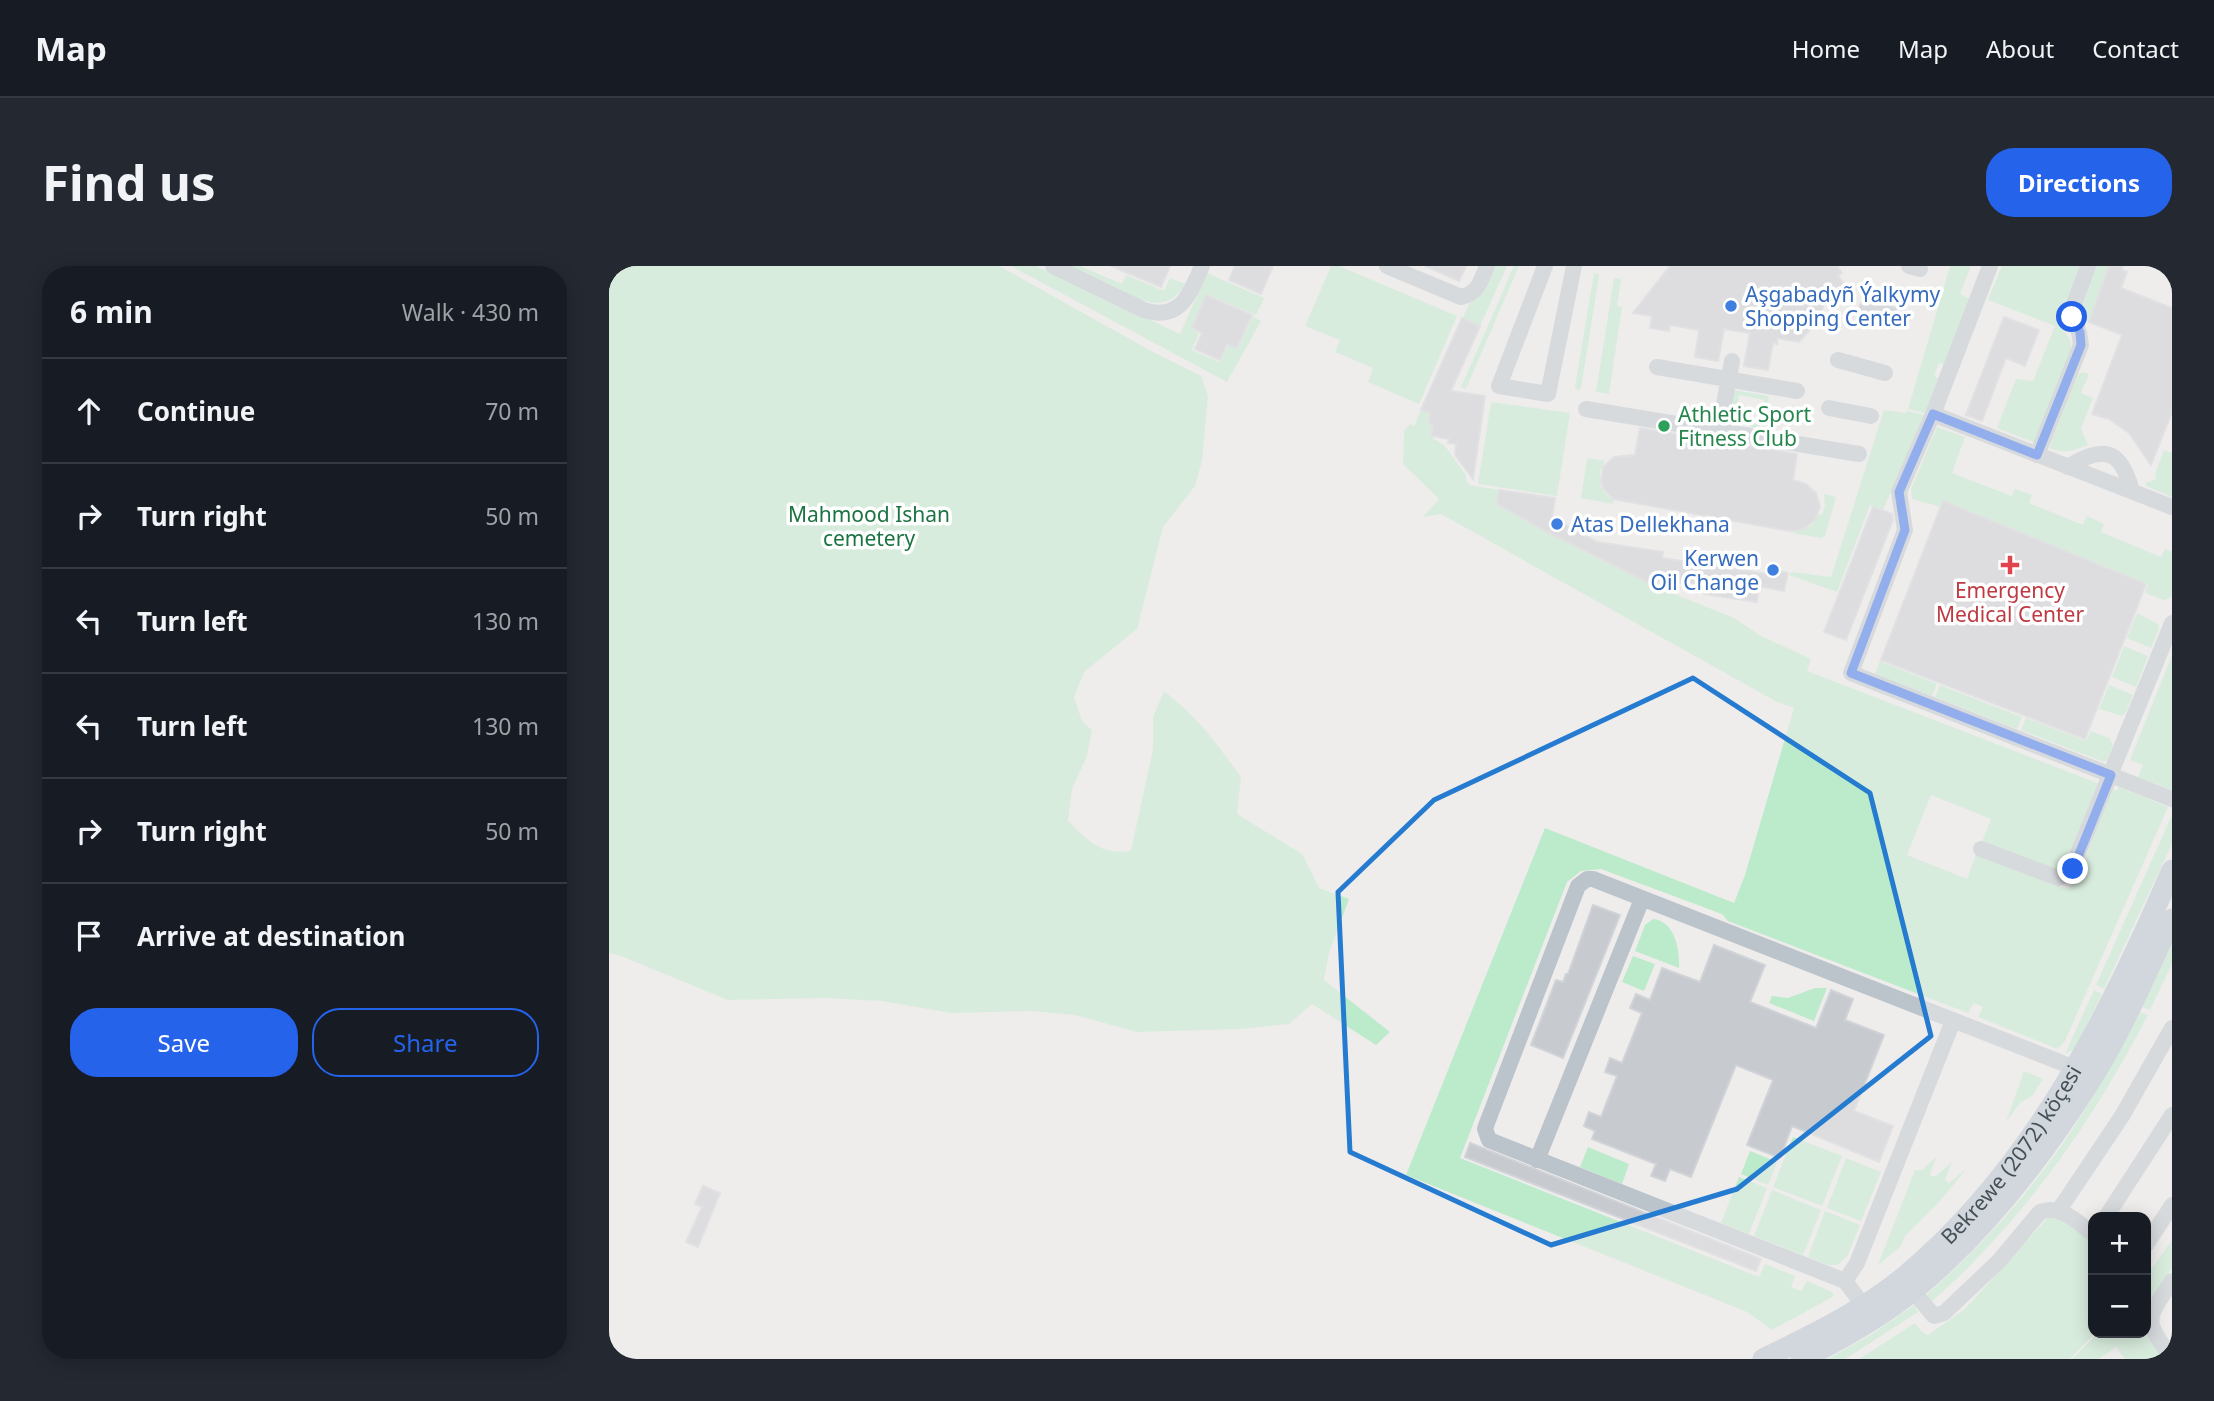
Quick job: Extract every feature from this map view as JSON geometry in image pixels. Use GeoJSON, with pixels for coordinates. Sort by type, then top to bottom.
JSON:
{"type":"FeatureCollection","features":[{"type":"Feature","properties":{"kind":"main road","name":"Bekrewe (2072) köçesi"},"geometry":{"type":"LineString","coordinates":[[1763,1359],[1835,1322],[1903,1278],[1943,1242],[2028,1144],[2075,1068],[2107,1009],[2172,870]]}},
{"type":"Feature","properties":{"kind":"main road","name":"Bekrewe (2072) köçesi"},"geometry":{"type":"LineString","coordinates":[[1801,1359],[1847,1336],[1913,1291],[1955,1254],[2002,1202],[2043,1150],[2091,1080],[2113,1041],[2172,919]]}},
{"type":"Feature","properties":{"kind":"lane"},"geometry":{"type":"LineString","coordinates":[[1053,266],[1145,310],[1160,313],[1175,310],[1182,304],[1202,266]]}},
{"type":"Feature","properties":{"kind":"lane"},"geometry":{"type":"LineString","coordinates":[[1387,266],[1461,297],[1476,290],[1487,266]]}},
{"type":"Feature","properties":{"kind":"lane"},"geometry":{"type":"LineString","coordinates":[[1545,266],[1499,386],[1548,394],[1574,266]]}},
{"type":"Feature","properties":{"kind":"lane"},"geometry":{"type":"LineString","coordinates":[[1990,266],[1933,414],[1899,492],[1905,530],[1851,673],[2172,799]]}},
{"type":"Feature","properties":{"kind":"lane"},"geometry":{"type":"LineString","coordinates":[[2037,455],[2081,345],[2080,332],[2071,312],[2088,266]]}},
{"type":"Feature","properties":{"kind":"lane"},"geometry":{"type":"LineString","coordinates":[[1867,307],[1903,318]]}},
{"type":"Feature","properties":{"kind":"lane"},"geometry":{"type":"LineString","coordinates":[[1839,360],[1885,373]]}},
{"type":"Feature","properties":{"kind":"lane"},"geometry":{"type":"LineString","coordinates":[[1719,431],[1732,361]]}},
{"type":"Feature","properties":{"kind":"lane"},"geometry":{"type":"LineString","coordinates":[[1657,367],[1797,391]]}},
{"type":"Feature","properties":{"kind":"lane"},"geometry":{"type":"LineString","coordinates":[[1829,408],[1871,416]]}},
{"type":"Feature","properties":{"kind":"lane"},"geometry":{"type":"LineString","coordinates":[[1586,409],[1859,454]]}},
{"type":"Feature","properties":{"kind":"lane"},"geometry":{"type":"LineString","coordinates":[[1933,414],[2172,507]]}},
{"type":"Feature","properties":{"kind":"lane"},"geometry":{"type":"LineString","coordinates":[[2068,467],[2094,453],[2115,456],[2124,466],[2132,491]]}},
{"type":"Feature","properties":{"kind":"lane"},"geometry":{"type":"LineString","coordinates":[[1981,849],[2053,877],[2067,876],[2073,869],[2172,623]]}},
{"type":"Feature","properties":{"kind":"lane"},"geometry":{"type":"LineString","coordinates":[[1863,1305],[1845,1281],[1489,1140],[1485,1129],[1578,886],[1587,879],[1593,879],[2075,1068]]}},
{"type":"Feature","properties":{"kind":"lane"},"geometry":{"type":"LineString","coordinates":[[1537,1160],[1642,899]]}},
{"type":"Feature","properties":{"kind":"lane"},"geometry":{"type":"LineString","coordinates":[[1845,1281],[1857,1263],[1953,1021]]}},
{"type":"Feature","properties":{"kind":"lane"},"geometry":{"type":"LineString","coordinates":[[2059,1210],[2122,1116],[2172,1028]]}},
{"type":"Feature","properties":{"kind":"lane"},"geometry":{"type":"LineString","coordinates":[[2109,1212],[2172,1115]]}},
{"type":"Feature","properties":{"kind":"lane"},"geometry":{"type":"LineString","coordinates":[[2151,1237],[2172,1205]]}},
{"type":"Feature","properties":{"kind":"lane"},"geometry":{"type":"LineString","coordinates":[[1913,1291],[1934,1316],[1938,1316],[1975,1285],[2040,1212],[2049,1208],[2059,1210],[2088,1230]]}},
{"type":"Feature","properties":{"kind":"lane"},"geometry":{"type":"LineString","coordinates":[[2172,1281],[2153,1309],[2149,1322],[2172,1359]]}},
{"type":"Feature","properties":{"kind":"highlighted area"},"geometry":{"type":"Polygon","coordinates":[[[1693,678],[1870,793],[1931,1036],[1737,1189],[1551,1245],[1350,1152],[1338,892],[1434,800],[1693,678]]]}},
{"type":"Feature","properties":{"kind":"green space","name":"Mahmood Ishan cemetery"},"geometry":{"type":"Polygon","coordinates":[[[609,266],[999,266],[1201,376],[1208,396],[1202,461],[1195,486],[1163,527],[1137,629],[1084,672],[1074,697],[1082,721],[1092,730],[1087,756],[1072,789],[1068,821],[1103,849],[1131,851],[1153,749],[1153,717],[1164,691],[1206,731],[1241,777],[1237,814],[1302,854],[1319,888],[1349,899],[1329,953],[1324,980],[1390,1032],[1376,1045],[1312,1004],[1289,1024],[1240,1029],[1137,1032],[1075,1015],[1032,1011],[952,1013],[881,1001],[827,998],[728,1000],[609,953],[609,266]]]}},
{"type":"Feature","properties":{"kind":"green space"},"geometry":{"type":"Polygon","coordinates":[[[1011,266],[1036,266],[1180,334],[1207,273],[1264,298],[1256,315],[1206,294],[1191,329],[1199,333],[1192,350],[1220,362],[1228,345],[1238,349],[1253,316],[1261,321],[1227,382],[1011,266]]]}},
{"type":"Feature","properties":{"kind":"green space"},"geometry":{"type":"Polygon","coordinates":[[[1065,266],[1080,266],[1122,284],[1126,275],[1164,291],[1170,278],[1185,284],[1169,300],[1151,302],[1065,266]]]}},
{"type":"Feature","properties":{"kind":"green space"},"geometry":{"type":"Polygon","coordinates":[[[1331,266],[1339,266],[1457,316],[1419,404],[1368,382],[1373,368],[1335,352],[1340,340],[1305,326],[1331,266]]]}},
{"type":"Feature","properties":{"kind":"green space"},"geometry":{"type":"Polygon","coordinates":[[[1494,266],[1507,266],[1480,326],[1463,318],[1469,304],[1482,293],[1494,266]]]}},
{"type":"Feature","properties":{"kind":"green space"},"geometry":{"type":"Polygon","coordinates":[[[1514,266],[1519,266],[1466,389],[1461,387],[1514,266]]]}},
{"type":"Feature","properties":{"kind":"green space"},"geometry":{"type":"Polygon","coordinates":[[[1950,266],[1971,266],[1960,294],[1970,299],[1944,365],[1939,363],[1934,376],[1938,378],[1925,413],[1908,409],[1950,266]]]}},
{"type":"Feature","properties":{"kind":"green space"},"geometry":{"type":"Polygon","coordinates":[[[2002,266],[2081,266],[2059,323],[2070,340],[2072,349],[2035,443],[1997,428],[2016,379],[2033,381],[2055,326],[1988,300],[2002,266]]]}},
{"type":"Feature","properties":{"kind":"green space"},"geometry":{"type":"Polygon","coordinates":[[[2096,266],[2108,266],[2089,322],[2081,316],[2081,306],[2096,266]]]}},
{"type":"Feature","properties":{"kind":"green space"},"geometry":{"type":"Polygon","coordinates":[[[1594,273],[1599,276],[1581,388],[1578,391],[1575,387],[1594,273]]]}},
{"type":"Feature","properties":{"kind":"green space"},"geometry":{"type":"Polygon","coordinates":[[[1614,278],[1621,279],[1617,306],[1622,307],[1609,394],[1596,392],[1614,278]]]}},
{"type":"Feature","properties":{"kind":"green space"},"geometry":{"type":"Polygon","coordinates":[[[2082,372],[2089,374],[2081,393],[2093,398],[2081,429],[2088,445],[2069,451],[2049,448],[2077,376],[2082,372]]]}},
{"type":"Feature","properties":{"kind":"green space"},"geometry":{"type":"Polygon","coordinates":[[[1734,390],[1769,396],[1764,429],[1748,426],[1748,423],[1759,425],[1764,400],[1739,395],[1734,420],[1744,422],[1743,425],[1728,423],[1734,390]]]}},
{"type":"Feature","properties":{"kind":"green space"},"geometry":{"type":"Polygon","coordinates":[[[1491,402],[1570,413],[1557,496],[1478,484],[1491,402]]]}},
{"type":"Feature","properties":{"kind":"green space"},"geometry":{"type":"Polygon","coordinates":[[[1421,410],[1430,413],[1428,424],[1433,425],[1431,437],[1445,446],[1470,485],[1499,490],[1497,504],[1590,555],[1657,587],[1734,618],[1761,636],[1811,659],[1807,671],[2100,784],[2065,874],[1982,842],[1991,819],[1931,795],[1907,855],[1967,879],[1976,855],[2067,889],[2076,882],[2112,789],[2117,791],[2119,787],[2168,807],[2065,1041],[2055,1048],[1978,1017],[1983,1007],[1974,1003],[1968,1013],[1728,921],[1722,914],[1601,869],[1581,871],[1567,882],[1460,1158],[1759,1277],[1765,1264],[1795,1276],[1791,1287],[1801,1291],[1807,1281],[1832,1292],[1834,1296],[1772,1330],[1747,1312],[1406,1175],[1545,828],[1734,903],[1745,875],[1794,708],[1777,702],[1441,514],[1423,517],[1439,499],[1403,464],[1404,431],[1410,424],[1414,426],[1421,410]]]}},
{"type":"Feature","properties":{"kind":"green space"},"geometry":{"type":"Polygon","coordinates":[[[1884,410],[1924,415],[1883,510],[1870,505],[1837,592],[1789,575],[1792,572],[1831,577],[1884,410]]]}},
{"type":"Feature","properties":{"kind":"green space"},"geometry":{"type":"Polygon","coordinates":[[[1937,427],[1965,437],[1952,473],[2012,496],[2015,489],[2032,495],[2029,503],[2083,525],[2087,516],[2104,524],[2101,532],[2161,557],[2165,549],[2172,552],[2170,598],[2164,600],[2145,593],[2148,584],[1943,501],[1941,507],[1912,499],[1911,489],[1937,427]]]}},
{"type":"Feature","properties":{"kind":"green space"},"geometry":{"type":"Polygon","coordinates":[[[2164,450],[2172,453],[2172,497],[2146,486],[2146,483],[2156,479],[2155,473],[2164,450]]]}},
{"type":"Feature","properties":{"kind":"green space"},"geometry":{"type":"Polygon","coordinates":[[[1587,458],[1605,461],[1600,472],[1600,483],[1614,500],[1613,504],[1581,498],[1587,458]]]}},
{"type":"Feature","properties":{"kind":"green space"},"geometry":{"type":"Polygon","coordinates":[[[1824,494],[1836,497],[1825,536],[1821,538],[1791,533],[1811,526],[1819,514],[1822,515],[1824,494]]]}},
{"type":"Feature","properties":{"kind":"green space"},"geometry":{"type":"Polygon","coordinates":[[[2137,613],[2158,624],[2159,629],[2151,648],[2127,638],[2137,613]]]}},
{"type":"Feature","properties":{"kind":"green space"},"geometry":{"type":"Polygon","coordinates":[[[2124,646],[2148,656],[2136,687],[2112,677],[2124,646]]]}},
{"type":"Feature","properties":{"kind":"green space"},"geometry":{"type":"Polygon","coordinates":[[[2172,655],[2172,790],[2138,777],[2143,765],[2130,760],[2172,655]]]}},
{"type":"Feature","properties":{"kind":"green space"},"geometry":{"type":"Polygon","coordinates":[[[1880,661],[1937,684],[1932,696],[1875,674],[1880,661]]]}},
{"type":"Feature","properties":{"kind":"green space"},"geometry":{"type":"Polygon","coordinates":[[[1940,685],[2022,717],[2017,729],[1935,697],[1940,685]]]}},
{"type":"Feature","properties":{"kind":"green space"},"geometry":{"type":"Polygon","coordinates":[[[2109,685],[2133,695],[2122,716],[2099,709],[2109,685]]]}},
{"type":"Feature","properties":{"kind":"green space"},"geometry":{"type":"Polygon","coordinates":[[[2026,718],[2086,741],[2091,731],[2109,738],[2113,745],[2107,760],[2104,762],[2021,730],[2026,718]]]}},
{"type":"Feature","properties":{"kind":"green space"},"geometry":{"type":"Polygon","coordinates":[[[2172,815],[2172,844],[2104,989],[2096,985],[2172,815]]]}},
{"type":"Feature","properties":{"kind":"green space"},"geometry":{"type":"Polygon","coordinates":[[[1653,919],[1666,925],[1675,938],[1679,968],[1635,951],[1645,925],[1653,919]]]}},
{"type":"Feature","properties":{"kind":"green space"},"geometry":{"type":"Polygon","coordinates":[[[2172,944],[2172,964],[2150,1010],[2142,1007],[2172,944]]]}},
{"type":"Feature","properties":{"kind":"green space"},"geometry":{"type":"Polygon","coordinates":[[[1633,956],[1655,964],[1644,991],[1622,982],[1633,956]]]}},
{"type":"Feature","properties":{"kind":"green space"},"geometry":{"type":"Polygon","coordinates":[[[1815,988],[1827,988],[1814,1021],[1769,1003],[1772,996],[1788,998],[1815,988]]]}},
{"type":"Feature","properties":{"kind":"green space"},"geometry":{"type":"Polygon","coordinates":[[[2094,990],[2102,994],[2077,1044],[2065,1054],[2094,990]]]}},
{"type":"Feature","properties":{"kind":"green space"},"geometry":{"type":"Polygon","coordinates":[[[2140,1012],[2148,1015],[2103,1094],[2053,1170],[1995,1239],[1930,1303],[1927,1294],[2000,1223],[2049,1163],[2084,1111],[2140,1012]]]}},
{"type":"Feature","properties":{"kind":"green space"},"geometry":{"type":"Polygon","coordinates":[[[2024,1071],[2043,1079],[2032,1096],[2020,1103],[2006,1122],[2024,1071]]]}},
{"type":"Feature","properties":{"kind":"green space"},"geometry":{"type":"Polygon","coordinates":[[[1793,1137],[1842,1156],[1822,1206],[1773,1187],[1793,1137]]]}},
{"type":"Feature","properties":{"kind":"green space"},"geometry":{"type":"Polygon","coordinates":[[[1588,1147],[1629,1164],[1622,1184],[1580,1167],[1588,1147]]]}},
{"type":"Feature","properties":{"kind":"green space"},"geometry":{"type":"Polygon","coordinates":[[[1750,1151],[1777,1162],[1768,1185],[1741,1174],[1750,1151]]]}},
{"type":"Feature","properties":{"kind":"green space"},"geometry":{"type":"Polygon","coordinates":[[[1937,1156],[1931,1176],[1936,1176],[1952,1162],[1945,1180],[1949,1183],[1967,1168],[1940,1201],[1905,1236],[1901,1246],[1878,1265],[1915,1170],[1922,1170],[1937,1156]]]}},
{"type":"Feature","properties":{"kind":"green space"},"geometry":{"type":"Polygon","coordinates":[[[1846,1158],[1881,1172],[1861,1221],[1827,1208],[1846,1158]]]}},
{"type":"Feature","properties":{"kind":"green space"},"geometry":{"type":"Polygon","coordinates":[[[1739,1177],[1767,1188],[1749,1234],[1721,1223],[1739,1177]]]}},
{"type":"Feature","properties":{"kind":"green space"},"geometry":{"type":"Polygon","coordinates":[[[1772,1190],[1821,1210],[1803,1255],[1754,1236],[1772,1190]]]}},
{"type":"Feature","properties":{"kind":"green space"},"geometry":{"type":"Polygon","coordinates":[[[1825,1211],[1860,1225],[1848,1255],[1838,1265],[1828,1265],[1808,1257],[1825,1211]]]}},
{"type":"Feature","properties":{"kind":"green space"},"geometry":{"type":"Polygon","coordinates":[[[2052,1213],[2088,1238],[2088,1338],[2090,1338],[2070,1359],[1859,1359],[1915,1323],[1928,1335],[1965,1309],[2052,1213]]]}},
{"type":"Feature","properties":{"kind":"green space"},"geometry":{"type":"Polygon","coordinates":[[[2172,1240],[2172,1268],[2151,1300],[2151,1270],[2172,1240]]]}},
{"type":"Feature","properties":{"kind":"green space"},"geometry":{"type":"Polygon","coordinates":[[[1914,1305],[1918,1312],[1850,1356],[1845,1359],[1827,1359],[1869,1336],[1914,1305]]]}},
{"type":"Feature","properties":{"kind":"green space"},"geometry":{"type":"Polygon","coordinates":[[[2093,1338],[2150,1338],[2164,1359],[2125,1359],[2116,1347],[2099,1359],[2072,1359],[2093,1338]]]}},
{"type":"Feature","properties":{"kind":"building"},"geometry":{"type":"Polygon","coordinates":[[[1111,266],[1170,266],[1161,287],[1111,266]]]}},
{"type":"Feature","properties":{"kind":"building"},"geometry":{"type":"Polygon","coordinates":[[[1235,266],[1273,266],[1261,294],[1229,280],[1235,266]]]}},
{"type":"Feature","properties":{"kind":"building"},"geometry":{"type":"Polygon","coordinates":[[[1425,266],[1466,266],[1459,281],[1425,266]]]}},
{"type":"Feature","properties":{"kind":"building","name":"Aşgabadyñ Ýalkymy Shopping Center"},"geometry":{"type":"Polygon","coordinates":[[[1670,266],[1837,266],[1842,273],[1838,276],[1844,284],[1826,297],[1819,320],[1799,342],[1777,338],[1777,344],[1773,343],[1768,370],[1744,366],[1750,333],[1724,329],[1718,361],[1695,357],[1699,330],[1670,325],[1669,331],[1650,328],[1652,316],[1633,313],[1670,266]]]}},
{"type":"Feature","properties":{"kind":"building"},"geometry":{"type":"Polygon","coordinates":[[[2109,266],[2123,266],[2122,270],[2127,272],[2121,288],[2172,308],[2172,412],[2151,465],[2129,433],[2109,419],[2092,414],[2122,335],[2089,322],[2109,266]]]}},
{"type":"Feature","properties":{"kind":"building"},"geometry":{"type":"Polygon","coordinates":[[[1206,295],[1252,315],[1237,348],[1227,344],[1220,360],[1195,349],[1202,333],[1192,328],[1206,295]]]}},
{"type":"Feature","properties":{"kind":"building"},"geometry":{"type":"Polygon","coordinates":[[[2004,317],[2039,330],[2025,366],[2006,358],[1982,421],[1966,415],[2004,317]]]}},
{"type":"Feature","properties":{"kind":"building"},"geometry":{"type":"Polygon","coordinates":[[[1462,318],[1480,326],[1451,391],[1485,396],[1473,479],[1455,455],[1456,444],[1448,443],[1449,439],[1431,436],[1433,425],[1429,424],[1430,413],[1421,410],[1462,318]]]}},
{"type":"Feature","properties":{"kind":"building"},"geometry":{"type":"Polygon","coordinates":[[[1640,428],[1797,454],[1793,480],[1806,484],[1816,493],[1820,507],[1815,520],[1804,529],[1790,531],[1613,499],[1603,488],[1603,467],[1614,457],[1635,455],[1640,428]]]}},
{"type":"Feature","properties":{"kind":"building"},"geometry":{"type":"Polygon","coordinates":[[[1499,490],[1555,498],[1552,518],[1597,542],[1663,552],[1662,558],[1767,574],[1768,569],[1788,573],[1784,591],[1759,586],[1757,602],[1704,594],[1705,587],[1658,579],[1657,587],[1497,504],[1499,490]]]}},
{"type":"Feature","properties":{"kind":"building"},"geometry":{"type":"Polygon","coordinates":[[[1943,501],[2146,584],[2085,739],[1881,660],[1943,501]]]}},
{"type":"Feature","properties":{"kind":"building"},"geometry":{"type":"Polygon","coordinates":[[[1873,507],[1892,514],[1893,520],[1846,640],[1824,632],[1873,507]]]}},
{"type":"Feature","properties":{"kind":"building"},"geometry":{"type":"Polygon","coordinates":[[[1593,905],[1620,915],[1563,1058],[1531,1045],[1556,980],[1563,982],[1568,974],[1593,905]]]}},
{"type":"Feature","properties":{"kind":"building"},"geometry":{"type":"Polygon","coordinates":[[[1714,945],[1765,965],[1750,1002],[1816,1028],[1831,990],[1853,999],[1845,1020],[1884,1035],[1854,1111],[1893,1126],[1879,1162],[1792,1126],[1780,1158],[1747,1145],[1773,1080],[1736,1065],[1691,1177],[1670,1169],[1665,1181],[1651,1176],[1656,1164],[1592,1139],[1595,1131],[1584,1126],[1589,1112],[1601,1117],[1617,1076],[1605,1072],[1610,1058],[1622,1063],[1642,1013],[1630,1008],[1636,994],[1650,1000],[1662,968],[1700,982],[1714,945]]]}},
{"type":"Feature","properties":{"kind":"building"},"geometry":{"type":"Polygon","coordinates":[[[1470,1143],[1761,1259],[1756,1271],[1465,1157],[1470,1143]]]}},
{"type":"Feature","properties":{"kind":"building"},"geometry":{"type":"Polygon","coordinates":[[[703,1186],[720,1193],[698,1247],[686,1242],[702,1207],[695,1204],[703,1186]]]}},
{"type":"Feature","properties":{"kind":"place","name":"Aşgabadyñ Ýalkymy Shopping Center"},"geometry":{"type":"Point","coordinates":[1731,306]}},
{"type":"Feature","properties":{"kind":"place","name":"Athletic Sport Fitness Club"},"geometry":{"type":"Point","coordinates":[1664,426]}},
{"type":"Feature","properties":{"kind":"place","name":"Atas Dellekhana"},"geometry":{"type":"Point","coordinates":[1557,524]}},
{"type":"Feature","properties":{"kind":"place","name":"Emergency Medical Center"},"geometry":{"type":"Point","coordinates":[2010,565]}},
{"type":"Feature","properties":{"kind":"place","name":"Kerwen Oil Change"},"geometry":{"type":"Point","coordinates":[1773,570]}},
{"type":"Feature","properties":{"kind":"route"},"geometry":{"type":"LineString","coordinates":[[2072,317],[2080,332],[2081,345],[2037,455],[1933,414],[1899,492],[1905,530],[1851,673],[2111,775],[2073,869]]}}]}
